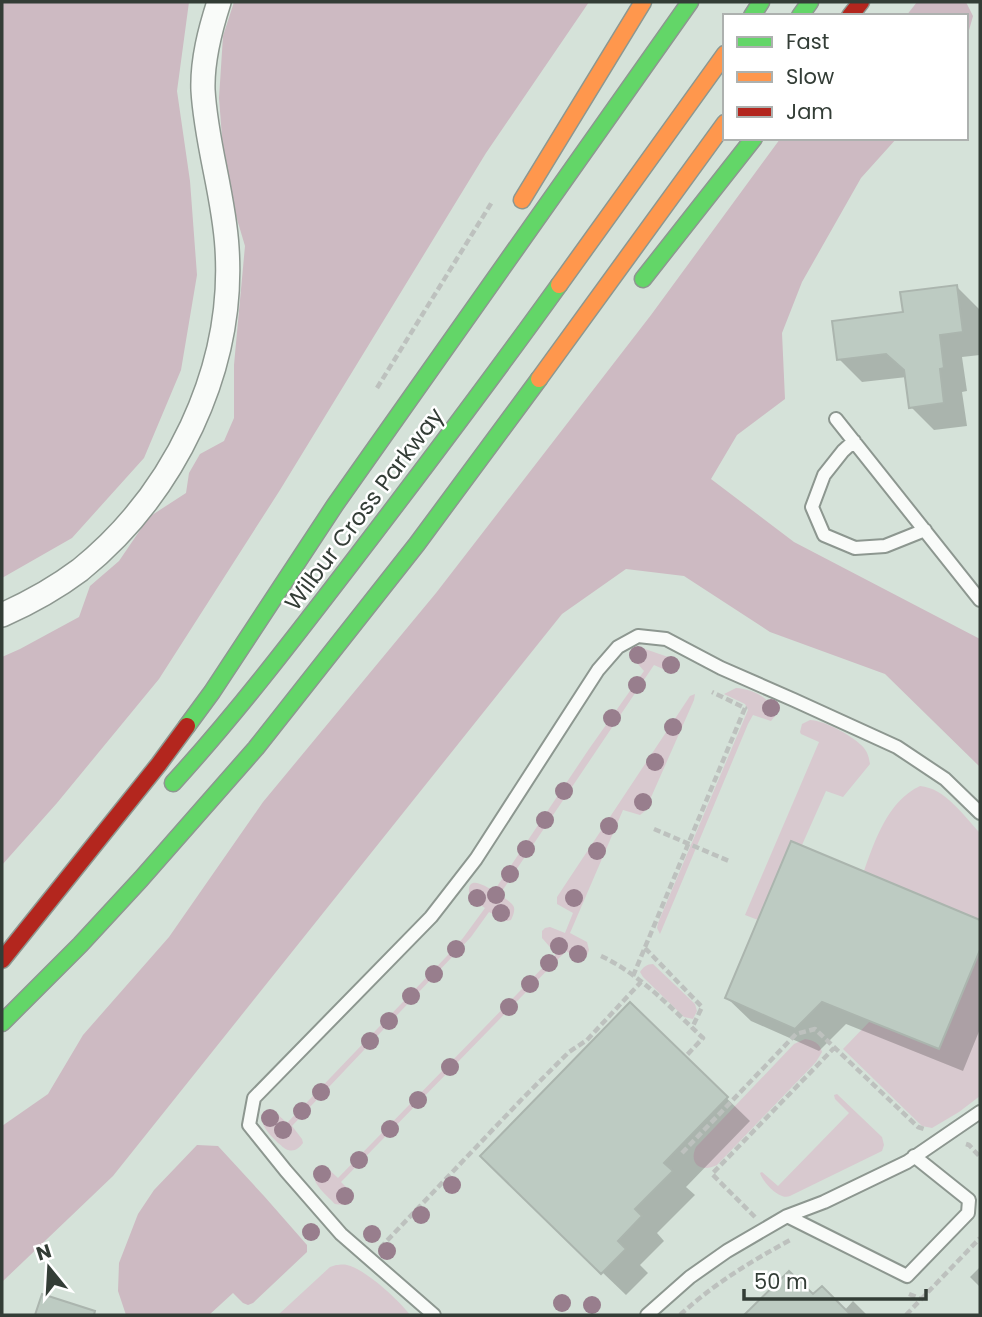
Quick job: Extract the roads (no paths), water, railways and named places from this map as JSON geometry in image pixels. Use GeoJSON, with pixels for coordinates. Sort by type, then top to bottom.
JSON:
{"type":"FeatureCollection","features":[{"type":"Feature","properties":{"kind":"highway"},"geometry":{"type":"LineString","coordinates":[[510,219],[643,2]]}},
{"type":"Feature","properties":{"kind":"highway"},"geometry":{"type":"LineString","coordinates":[[335,505],[690,2]]}},
{"type":"Feature","properties":{"kind":"highway","name":"Wilbur Cross Parkway"},"geometry":{"type":"LineString","coordinates":[[162,795],[235,712],[396,505],[603,225],[723,57]]}},
{"type":"Feature","properties":{"kind":"highway"},"geometry":{"type":"LineString","coordinates":[[2,1023],[141,879],[256,748],[417,544],[723,126]]}},
{"type":"Feature","properties":{"kind":"highway"},"geometry":{"type":"LineString","coordinates":[[636,288],[752,140]]}},
{"type":"Feature","properties":{"kind":"highway"},"geometry":{"type":"LineString","coordinates":[[2,960],[187,727],[335,505],[459,302]]}},
{"type":"Feature","properties":{"kind":"highway"},"geometry":{"type":"LineString","coordinates":[[417,544],[525,425]]}},
{"type":"Feature","properties":{"kind":"highway"},"geometry":{"type":"LineString","coordinates":[[2,960],[111,849]]}},
{"type":"Feature","properties":{"kind":"highway"},"geometry":{"type":"LineString","coordinates":[[56,991],[141,879]]}},
{"type":"Feature","properties":{"kind":"street"},"geometry":{"type":"LineString","coordinates":[[2,615],[50,590],[79,570],[132,520],[170,465],[202,402],[219,343],[228,278],[226,238],[203,89],[205,59],[219,2]]}},
{"type":"Feature","properties":{"kind":"lane"},"geometry":{"type":"LineString","coordinates":[[836,419],[980,600]]}},
{"type":"Feature","properties":{"kind":"lane"},"geometry":{"type":"LineString","coordinates":[[854,441],[824,475],[812,507],[824,535],[855,548],[885,546],[925,530]]}},
{"type":"Feature","properties":{"kind":"lane"},"geometry":{"type":"LineString","coordinates":[[434,1315],[341,1234],[286,1171],[249,1125],[254,1098],[430,917],[476,859],[598,670],[618,647],[638,636],[666,639],[721,668],[897,747],[945,779],[980,813]]}},
{"type":"Feature","properties":{"kind":"lane"},"geometry":{"type":"LineString","coordinates":[[647,1315],[690,1277],[727,1251],[787,1216],[824,1202],[907,1162],[980,1112]]}},
{"type":"Feature","properties":{"kind":"lane"},"geometry":{"type":"LineString","coordinates":[[787,1216],[907,1276],[968,1213],[969,1200],[915,1156]]}}]}
